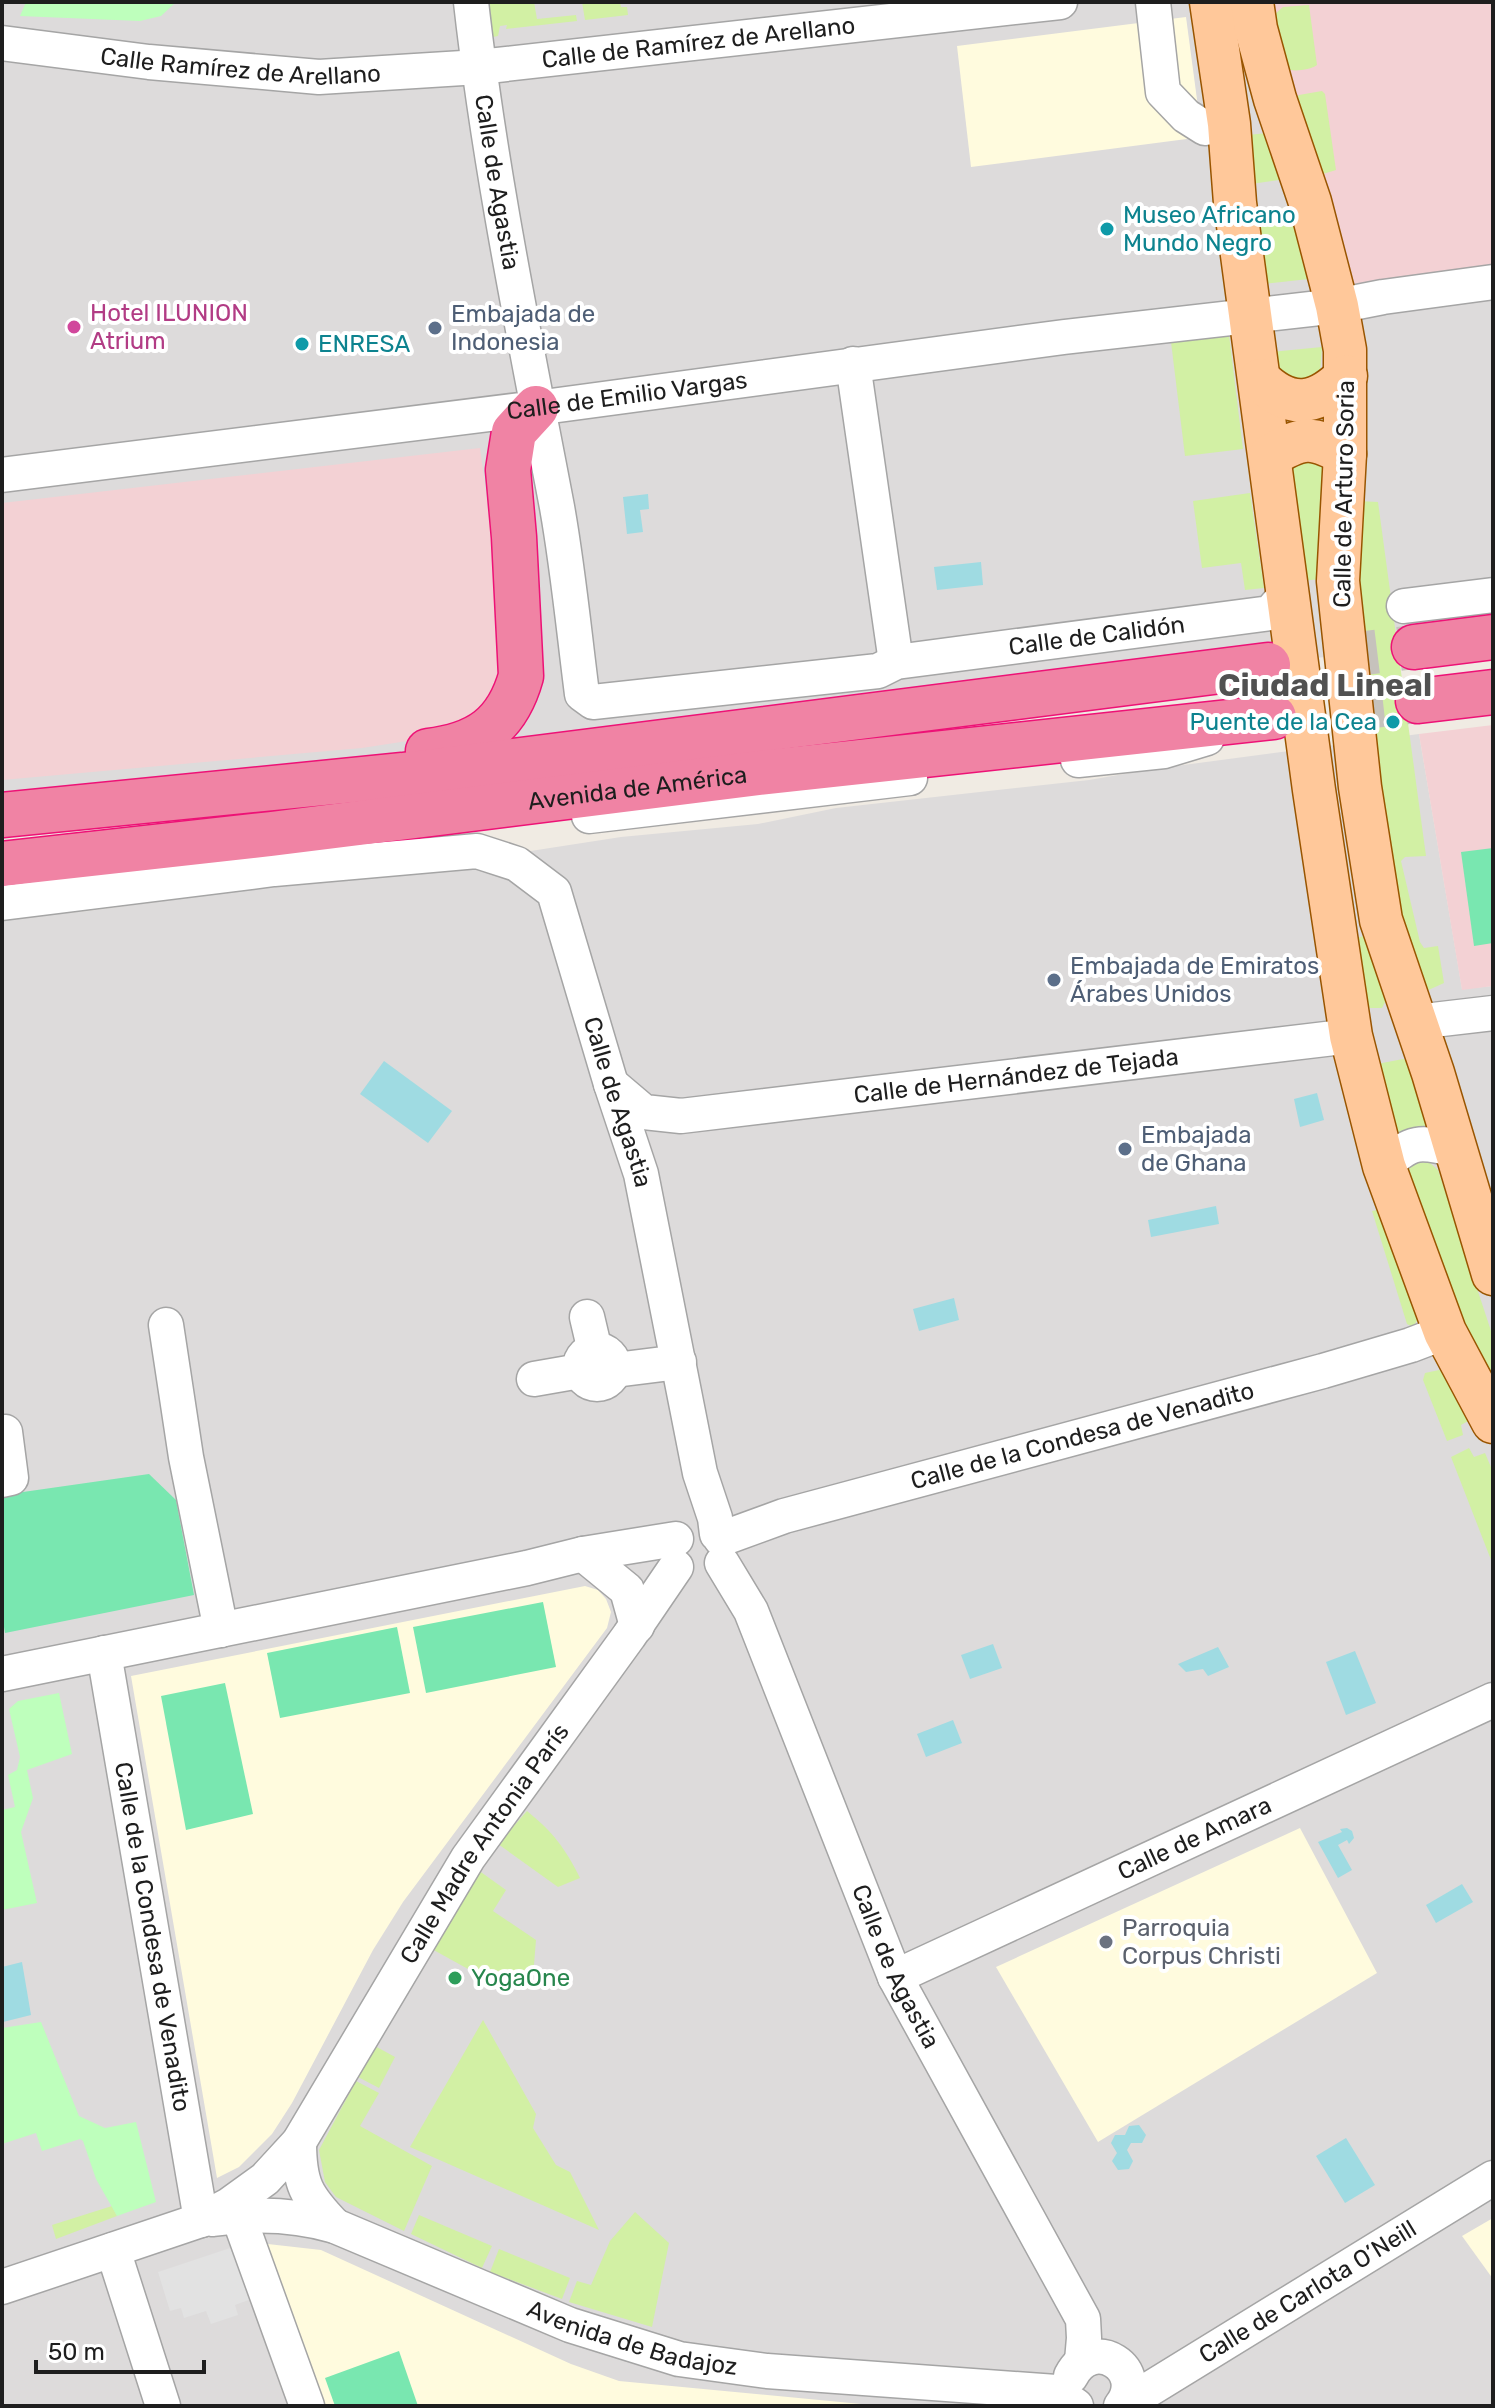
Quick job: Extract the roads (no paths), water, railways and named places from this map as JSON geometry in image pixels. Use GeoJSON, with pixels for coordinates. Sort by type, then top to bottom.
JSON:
{"type":"FeatureCollection","features":[{"type":"Feature","properties":{"kind":"highway"},"geometry":{"type":"LineString","coordinates":[[252,790],[312,765],[449,748],[481,736],[501,720],[515,698],[521,676],[508,470],[514,432],[536,408]]}},
{"type":"Feature","properties":{"kind":"highway"},"geometry":{"type":"LineString","coordinates":[[1409,627],[1493,637]]}},
{"type":"Feature","properties":{"kind":"highway","name":"Avenida de América"},"geometry":{"type":"LineString","coordinates":[[2,815],[403,775],[1268,665]]}},
{"type":"Feature","properties":{"kind":"highway"},"geometry":{"type":"LineString","coordinates":[[1418,701],[1493,692]]}},
{"type":"Feature","properties":{"kind":"highway","name":"Avenida de América"},"geometry":{"type":"LineString","coordinates":[[2,864],[759,773],[1274,717]]}},
{"type":"Feature","properties":{"kind":"main road"},"geometry":{"type":"LineString","coordinates":[[1211,2],[1229,124],[1234,195],[1351,1036],[1384,1166],[1445,1332],[1493,1422]]}},
{"type":"Feature","properties":{"kind":"main road","name":"Calle de Arturo Soria"},"geometry":{"type":"LineString","coordinates":[[1252,2],[1275,99],[1310,202],[1345,350],[1345,454],[1338,581],[1360,787],[1381,920],[1416,1022],[1493,1274]]}},
{"type":"Feature","properties":{"kind":"main road"},"geometry":{"type":"LineString","coordinates":[[1229,124],[1252,125],[1261,120],[1275,99]]}},
{"type":"Feature","properties":{"kind":"main road"},"geometry":{"type":"LineString","coordinates":[[1260,380],[1274,393],[1291,400],[1317,399],[1346,376]]}},
{"type":"Feature","properties":{"kind":"main road"},"geometry":{"type":"LineString","coordinates":[[1270,456],[1291,443],[1308,439],[1327,444],[1345,454]]}},
{"type":"Feature","properties":{"kind":"main road"},"geometry":{"type":"LineString","coordinates":[[1351,1036],[1416,1022]]}},
{"type":"Feature","properties":{"kind":"street","name":"Calle de Agastia"},"geometry":{"type":"LineString","coordinates":[[471,2],[536,408],[557,510],[582,694]]}},
{"type":"Feature","properties":{"kind":"street","name":"Calle de Ramírez de Arellano"},"geometry":{"type":"LineString","coordinates":[[479,67],[976,7],[1060,2]]}},
{"type":"Feature","properties":{"kind":"street"},"geometry":{"type":"LineString","coordinates":[[1153,2],[1163,92],[1186,116],[1205,128],[1229,124]]}},
{"type":"Feature","properties":{"kind":"street","name":"Calle Ramírez de Arellano"},"geometry":{"type":"LineString","coordinates":[[2,43],[149,62],[319,77],[479,67]]}},
{"type":"Feature","properties":{"kind":"street"},"geometry":{"type":"LineString","coordinates":[[1251,316],[1493,282]]}},
{"type":"Feature","properties":{"kind":"street","name":"Calle de Emilio Vargas"},"geometry":{"type":"LineString","coordinates":[[2,475],[1064,337],[1251,316]]}},
{"type":"Feature","properties":{"kind":"street"},"geometry":{"type":"LineString","coordinates":[[853,364],[896,662]]}},
{"type":"Feature","properties":{"kind":"street","name":"Calle de Calidón"},"geometry":{"type":"LineString","coordinates":[[582,694],[593,702],[878,671],[896,662],[1270,613],[1288,592]]}},
{"type":"Feature","properties":{"kind":"street"},"geometry":{"type":"LineString","coordinates":[[1409,627],[1493,595]]}},
{"type":"Feature","properties":{"kind":"street"},"geometry":{"type":"LineString","coordinates":[[2,903],[274,869],[410,838],[1164,751],[1274,717]]}},
{"type":"Feature","properties":{"kind":"street","name":"Calle de Agastia"},"geometry":{"type":"LineString","coordinates":[[274,869],[477,851],[517,864],[554,892],[641,1174],[700,1473],[696,1547],[751,1611],[895,1977],[1083,2319],[1084,2338],[1072,2390]]}},
{"type":"Feature","properties":{"kind":"street"},"geometry":{"type":"LineString","coordinates":[[1334,927],[1381,920]]}},
{"type":"Feature","properties":{"kind":"street"},"geometry":{"type":"LineString","coordinates":[[1416,1022],[1493,1013]]}},
{"type":"Feature","properties":{"kind":"street","name":"Calle de Hernández de Tejada"},"geometry":{"type":"LineString","coordinates":[[611,1084],[644,1112],[681,1116],[1351,1036]]}},
{"type":"Feature","properties":{"kind":"street"},"geometry":{"type":"LineString","coordinates":[[641,1174],[639,1161],[649,1142],[681,1116]]}},
{"type":"Feature","properties":{"kind":"street"},"geometry":{"type":"LineString","coordinates":[[1384,1166],[1403,1148],[1428,1143],[1455,1150]]}},
{"type":"Feature","properties":{"kind":"street"},"geometry":{"type":"LineString","coordinates":[[587,1317],[603,1364]]}},
{"type":"Feature","properties":{"kind":"street"},"geometry":{"type":"LineString","coordinates":[[166,1325],[186,1457],[221,1630]]}},
{"type":"Feature","properties":{"kind":"street","name":"Calle de la Condesa de Venadito"},"geometry":{"type":"LineString","coordinates":[[2,1674],[553,1563],[583,1554],[696,1547],[761,1523],[1323,1371],[1445,1332]]}},
{"type":"Feature","properties":{"kind":"street"},"geometry":{"type":"LineString","coordinates":[[534,1379],[603,1364],[679,1362]]}},
{"type":"Feature","properties":{"kind":"street"},"geometry":{"type":"LineString","coordinates":[[3,1433],[7,1479]]}},
{"type":"Feature","properties":{"kind":"street","name":"Calle Madre Antonia París"},"geometry":{"type":"LineString","coordinates":[[302,2136],[468,1858],[696,1547]]}},
{"type":"Feature","properties":{"kind":"street"},"geometry":{"type":"LineString","coordinates":[[583,1554],[627,1590],[637,1626]]}},
{"type":"Feature","properties":{"kind":"street","name":"Calle de la Condesa de Venadito"},"geometry":{"type":"LineString","coordinates":[[104,1653],[201,2220]]}},
{"type":"Feature","properties":{"kind":"street","name":"Calle de Amara"},"geometry":{"type":"LineString","coordinates":[[895,1977],[1493,1700]]}},
{"type":"Feature","properties":{"kind":"street"},"geometry":{"type":"LineString","coordinates":[[302,2136],[299,2172],[316,2206],[335,2226]]}},
{"type":"Feature","properties":{"kind":"street","name":"Avenida de Badajoz"},"geometry":{"type":"LineString","coordinates":[[2,2287],[201,2220],[229,2205],[265,2179],[302,2136]]}},
{"type":"Feature","properties":{"kind":"street","name":"Calle de Carlota O’Neill"},"geometry":{"type":"LineString","coordinates":[[1130,2397],[1493,2178]]}},
{"type":"Feature","properties":{"kind":"street"},"geometry":{"type":"LineString","coordinates":[[238,2215],[307,2406]]}},
{"type":"Feature","properties":{"kind":"street","name":"Avenida de Badajoz"},"geometry":{"type":"LineString","coordinates":[[201,2220],[238,2215],[299,2218],[335,2226],[570,2325],[679,2359],[767,2371],[1072,2390],[1090,2357],[1107,2357],[1115,2361],[1130,2397]]}},
{"type":"Feature","properties":{"kind":"street"},"geometry":{"type":"LineString","coordinates":[[113,2250],[163,2406]]}},
{"type":"Feature","properties":{"kind":"water"},"geometry":{"type":"Polygon","coordinates":[[[648,494],[649,509],[640,510],[643,532],[627,534],[623,497],[648,494]]]}},
{"type":"Feature","properties":{"kind":"water"},"geometry":{"type":"Polygon","coordinates":[[[981,562],[983,585],[937,590],[934,567],[981,562]]]}},
{"type":"Feature","properties":{"kind":"water"},"geometry":{"type":"Polygon","coordinates":[[[384,1061],[452,1111],[428,1143],[360,1094],[384,1061]]]}},
{"type":"Feature","properties":{"kind":"water"},"geometry":{"type":"Polygon","coordinates":[[[1317,1093],[1324,1120],[1300,1127],[1294,1099],[1317,1093]]]}},
{"type":"Feature","properties":{"kind":"water"},"geometry":{"type":"Polygon","coordinates":[[[1216,1206],[1219,1224],[1151,1237],[1148,1220],[1216,1206]]]}},
{"type":"Feature","properties":{"kind":"water"},"geometry":{"type":"Polygon","coordinates":[[[954,1298],[959,1320],[919,1331],[913,1309],[954,1298]]]}},
{"type":"Feature","properties":{"kind":"water"},"geometry":{"type":"Polygon","coordinates":[[[993,1644],[1002,1668],[970,1679],[961,1655],[993,1644]]]}},
{"type":"Feature","properties":{"kind":"water"},"geometry":{"type":"Polygon","coordinates":[[[1218,1647],[1229,1667],[1208,1676],[1203,1669],[1186,1672],[1178,1664],[1218,1647]]]}},
{"type":"Feature","properties":{"kind":"water"},"geometry":{"type":"Polygon","coordinates":[[[1355,1651],[1376,1703],[1346,1715],[1326,1662],[1355,1651]]]}},
{"type":"Feature","properties":{"kind":"water"},"geometry":{"type":"Polygon","coordinates":[[[953,1720],[962,1743],[926,1757],[917,1734],[953,1720]]]}},
{"type":"Feature","properties":{"kind":"water"},"geometry":{"type":"Polygon","coordinates":[[[1347,1828],[1354,1838],[1349,1844],[1347,1840],[1338,1845],[1352,1870],[1338,1878],[1318,1842],[1347,1828]]]}},
{"type":"Feature","properties":{"kind":"water"},"geometry":{"type":"Polygon","coordinates":[[[1462,1884],[1473,1902],[1436,1923],[1426,1905],[1462,1884]]]}},
{"type":"Feature","properties":{"kind":"water"},"geometry":{"type":"Polygon","coordinates":[[[22,1962],[31,2015],[3,2022],[2,1967],[22,1962]]]}},
{"type":"Feature","properties":{"kind":"water"},"geometry":{"type":"Polygon","coordinates":[[[1139,2125],[1146,2135],[1142,2143],[1131,2143],[1127,2150],[1133,2161],[1129,2169],[1118,2170],[1112,2161],[1117,2153],[1111,2143],[1115,2135],[1125,2135],[1129,2126],[1139,2125]]]}},
{"type":"Feature","properties":{"kind":"water"},"geometry":{"type":"Polygon","coordinates":[[[1346,2138],[1375,2185],[1345,2203],[1316,2156],[1346,2138]]]}},
{"type":"Feature","properties":{"kind":"tunnel"},"geometry":{"type":"LineString","coordinates":[[1268,665],[1414,647]]}},
{"type":"Feature","properties":{"kind":"tunnel"},"geometry":{"type":"LineString","coordinates":[[1274,717],[1418,701]]}},
{"type":"Feature","properties":{"kind":"place","name":"Museo Africano Mundo Negro"},"geometry":{"type":"Point","coordinates":[1107,229]}},
{"type":"Feature","properties":{"kind":"place","name":"Hotel ILUNION Atrium"},"geometry":{"type":"Point","coordinates":[74,327]}},
{"type":"Feature","properties":{"kind":"place","name":"Embajada de Indonesia"},"geometry":{"type":"Point","coordinates":[435,328]}},
{"type":"Feature","properties":{"kind":"place","name":"ENRESA"},"geometry":{"type":"Point","coordinates":[302,344]}},
{"type":"Feature","properties":{"kind":"place","name":"Puente de la Cea"},"geometry":{"type":"Point","coordinates":[1393,722]}},
{"type":"Feature","properties":{"kind":"place","name":"Embajada de Emiratos Árabes Unidos"},"geometry":{"type":"Point","coordinates":[1054,980]}},
{"type":"Feature","properties":{"kind":"place","name":"Embajada de Ghana"},"geometry":{"type":"Point","coordinates":[1125,1149]}},
{"type":"Feature","properties":{"kind":"place","name":"Parroquia Corpus Christi"},"geometry":{"type":"Point","coordinates":[1106,1942]}},
{"type":"Feature","properties":{"kind":"place","name":"YogaOne"},"geometry":{"type":"Point","coordinates":[455,1978]}},
{"type":"Feature","properties":{"kind":"district","name":"Ciudad Lineal"},"geometry":{"type":"Point","coordinates":[1325,685]}}]}
